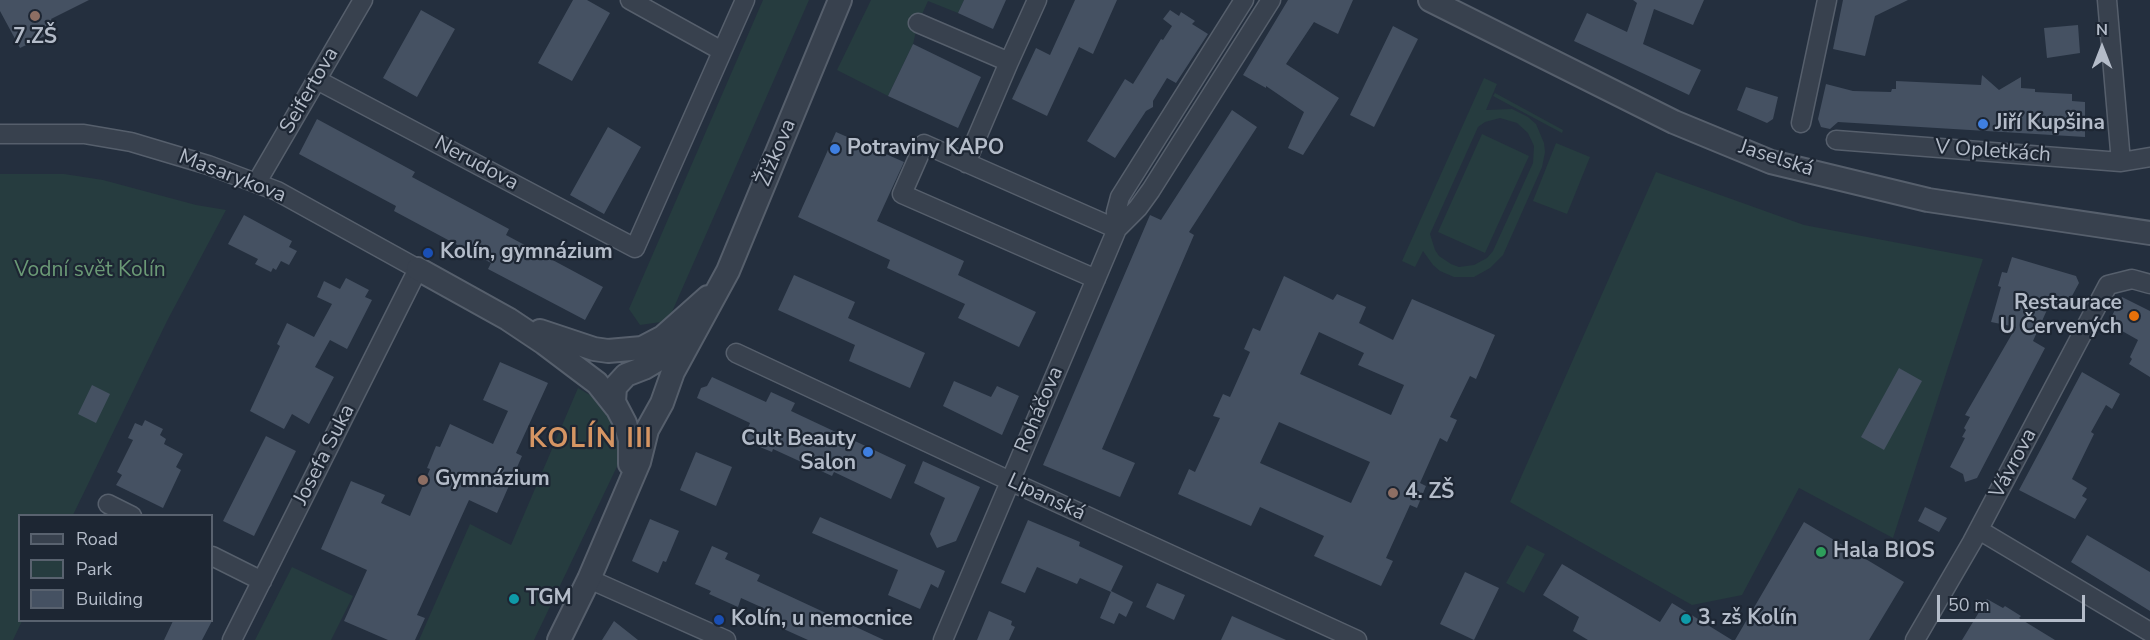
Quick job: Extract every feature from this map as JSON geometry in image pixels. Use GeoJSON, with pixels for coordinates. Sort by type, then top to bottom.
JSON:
{"type":"FeatureCollection","features":[{"type":"Feature","properties":{"kind":"street","name":"Seifertova"},"geometry":{"type":"LineString","coordinates":[[257,182],[363,0]]}},
{"type":"Feature","properties":{"kind":"street"},"geometry":{"type":"LineString","coordinates":[[630,0],[722,51],[745,0]]}},
{"type":"Feature","properties":{"kind":"street","name":"Žižkova"},"geometry":{"type":"LineString","coordinates":[[559,640],[589,579],[639,462],[650,424],[661,407],[673,372],[716,295],[840,0]]}},
{"type":"Feature","properties":{"kind":"street"},"geometry":{"type":"LineString","coordinates":[[966,163],[1037,0]]}},
{"type":"Feature","properties":{"kind":"street","name":"Roháčova"},"geometry":{"type":"LineString","coordinates":[[1117,229],[1116,212],[1120,197],[1244,0]]}},
{"type":"Feature","properties":{"kind":"street","name":"Roháčova"},"geometry":{"type":"LineString","coordinates":[[943,640],[1117,229],[1138,208],[1151,190],[1271,0]]}},
{"type":"Feature","properties":{"kind":"street","name":"Jaselská"},"geometry":{"type":"LineString","coordinates":[[1430,0],[1674,122],[1771,162],[1928,200],[2150,233]]}},
{"type":"Feature","properties":{"kind":"street"},"geometry":{"type":"LineString","coordinates":[[1802,123],[1827,0]]}},
{"type":"Feature","properties":{"kind":"street"},"geometry":{"type":"LineString","coordinates":[[2107,0],[2121,162]]}},
{"type":"Feature","properties":{"kind":"street"},"geometry":{"type":"LineString","coordinates":[[918,23],[1009,62]]}},
{"type":"Feature","properties":{"kind":"street","name":"Nerudova"},"geometry":{"type":"LineString","coordinates":[[317,80],[635,248],[722,51]]}},
{"type":"Feature","properties":{"kind":"street","name":"Masarykova"},"geometry":{"type":"LineString","coordinates":[[0,134],[84,134],[131,142],[257,182],[586,361],[610,369],[635,372]]}},
{"type":"Feature","properties":{"kind":"street","name":"V Opletkách"},"geometry":{"type":"LineString","coordinates":[[1836,140],[2121,162],[2150,157]]}},
{"type":"Feature","properties":{"kind":"street"},"geometry":{"type":"LineString","coordinates":[[1096,279],[902,194],[924,144],[1117,229]]}},
{"type":"Feature","properties":{"kind":"street","name":"Josefa Suka"},"geometry":{"type":"LineString","coordinates":[[232,640],[418,269]]}},
{"type":"Feature","properties":{"kind":"street","name":"Vávrova"},"geometry":{"type":"LineString","coordinates":[[1915,640],[1979,530],[2108,285],[2132,279],[2150,284]]}},
{"type":"Feature","properties":{"kind":"street"},"geometry":{"type":"LineString","coordinates":[[508,319],[594,349],[631,350],[642,348],[663,337],[716,295]]}},
{"type":"Feature","properties":{"kind":"street","name":"Žižkova"},"geometry":{"type":"LineString","coordinates":[[630,483],[630,440],[617,409],[614,398],[615,387],[621,378],[653,363],[679,345],[716,295]]}},
{"type":"Feature","properties":{"kind":"street","name":"Masarykova"},"geometry":{"type":"LineString","coordinates":[[508,319],[591,377],[604,390],[617,409]]}},
{"type":"Feature","properties":{"kind":"street","name":"Lipanská"},"geometry":{"type":"LineString","coordinates":[[736,353],[1357,640]]}},
{"type":"Feature","properties":{"kind":"street"},"geometry":{"type":"LineString","coordinates":[[617,409],[628,419],[642,421],[651,418],[661,407],[662,388],[656,379],[644,372],[635,372]]}},
{"type":"Feature","properties":{"kind":"street"},"geometry":{"type":"LineString","coordinates":[[108,504],[128,514]]}},
{"type":"Feature","properties":{"kind":"street"},"geometry":{"type":"LineString","coordinates":[[1979,530],[2150,632]]}},
{"type":"Feature","properties":{"kind":"street"},"geometry":{"type":"LineString","coordinates":[[213,556],[262,580]]}},
{"type":"Feature","properties":{"kind":"street"},"geometry":{"type":"LineString","coordinates":[[589,579],[726,640]]}},
{"type":"Feature","properties":{"kind":"green space"},"geometry":{"type":"Polygon","coordinates":[[[763,0],[809,0],[668,321],[640,325],[629,309],[763,0]]]}},
{"type":"Feature","properties":{"kind":"green space"},"geometry":{"type":"Polygon","coordinates":[[[871,0],[964,0],[958,13],[928,1],[918,23],[913,44],[888,96],[837,70],[871,0]]]}},
{"type":"Feature","properties":{"kind":"green space"},"geometry":{"type":"Polygon","coordinates":[[[1484,78],[1497,84],[1486,110],[1512,109],[1528,117],[1536,124],[1544,143],[1545,152],[1542,167],[1503,255],[1490,268],[1474,277],[1454,277],[1440,271],[1423,251],[1415,267],[1402,261],[1484,78]],[[1500,118],[1485,122],[1478,127],[1430,234],[1439,256],[1451,264],[1459,267],[1474,265],[1487,258],[1493,251],[1533,163],[1534,146],[1528,133],[1517,123],[1500,118]]]}},
{"type":"Feature","properties":{"kind":"green space"},"geometry":{"type":"Polygon","coordinates":[[[1495,93],[1563,130],[1562,133],[1493,96],[1495,93]]]}},
{"type":"Feature","properties":{"kind":"green space"},"geometry":{"type":"Polygon","coordinates":[[[1482,134],[1529,156],[1485,253],[1438,232],[1482,134]]]}},
{"type":"Feature","properties":{"kind":"green space"},"geometry":{"type":"Polygon","coordinates":[[[1556,143],[1590,157],[1567,214],[1533,201],[1556,143]]]}},
{"type":"Feature","properties":{"kind":"green space"},"geometry":{"type":"Polygon","coordinates":[[[1656,172],[1804,225],[1983,259],[1893,538],[1799,488],[1742,595],[1692,605],[1510,502],[1656,172]]]}},
{"type":"Feature","properties":{"kind":"green space","name":"Vodní svět Kolín"},"geometry":{"type":"Polygon","coordinates":[[[0,174],[64,174],[103,180],[196,205],[226,210],[167,321],[73,514],[18,514],[18,622],[22,622],[13,640],[0,640],[0,174]]]}},
{"type":"Feature","properties":{"kind":"green space"},"geometry":{"type":"Polygon","coordinates":[[[578,388],[595,398],[620,433],[623,454],[534,640],[419,640],[470,524],[511,545],[578,388]]]}},
{"type":"Feature","properties":{"kind":"green space"},"geometry":{"type":"Polygon","coordinates":[[[1527,545],[1545,554],[1524,593],[1506,583],[1527,545]]]}},
{"type":"Feature","properties":{"kind":"green space"},"geometry":{"type":"Polygon","coordinates":[[[292,567],[353,596],[331,640],[255,640],[292,567]]]}},
{"type":"Feature","properties":{"kind":"building"},"geometry":{"type":"Polygon","coordinates":[[[0,0],[89,0],[51,19],[57,30],[20,48],[0,11],[0,0]]]}},
{"type":"Feature","properties":{"kind":"building"},"geometry":{"type":"Polygon","coordinates":[[[573,0],[587,0],[610,13],[572,81],[538,63],[573,0]]]}},
{"type":"Feature","properties":{"kind":"building"},"geometry":{"type":"Polygon","coordinates":[[[964,0],[1006,0],[993,29],[958,13],[964,0]]]}},
{"type":"Feature","properties":{"kind":"building"},"geometry":{"type":"Polygon","coordinates":[[[1075,0],[1117,0],[1093,54],[1079,47],[1047,116],[1012,99],[1036,48],[1050,55],[1075,0]]]}},
{"type":"Feature","properties":{"kind":"building"},"geometry":{"type":"Polygon","coordinates":[[[1288,0],[1353,0],[1338,34],[1314,22],[1286,64],[1339,98],[1303,155],[1288,148],[1304,112],[1266,86],[1266,88],[1243,75],[1288,0]]]}},
{"type":"Feature","properties":{"kind":"building"},"geometry":{"type":"Polygon","coordinates":[[[1633,0],[1704,0],[1693,25],[1654,9],[1643,44],[1701,70],[1689,95],[1574,41],[1587,13],[1627,32],[1637,3],[1633,0]]]}},
{"type":"Feature","properties":{"kind":"building"},"geometry":{"type":"Polygon","coordinates":[[[1843,0],[1908,0],[1875,16],[1865,56],[1833,49],[1843,0]]]}},
{"type":"Feature","properties":{"kind":"building"},"geometry":{"type":"Polygon","coordinates":[[[421,10],[455,29],[417,97],[383,78],[421,10]]]}},
{"type":"Feature","properties":{"kind":"building"},"geometry":{"type":"Polygon","coordinates":[[[1170,10],[1179,16],[1181,12],[1195,21],[1192,24],[1208,34],[1176,83],[1167,78],[1153,101],[1153,107],[1146,111],[1115,158],[1087,141],[1125,79],[1133,84],[1161,39],[1163,40],[1172,26],[1163,19],[1170,10]]]}},
{"type":"Feature","properties":{"kind":"building"},"geometry":{"type":"Polygon","coordinates":[[[2078,25],[2080,53],[2047,58],[2044,28],[2078,25]]]}},
{"type":"Feature","properties":{"kind":"building"},"geometry":{"type":"Polygon","coordinates":[[[1393,26],[1418,39],[1374,127],[1350,115],[1393,26]]]}},
{"type":"Feature","properties":{"kind":"building"},"geometry":{"type":"Polygon","coordinates":[[[913,44],[981,77],[958,128],[888,96],[913,44]]]}},
{"type":"Feature","properties":{"kind":"building"},"geometry":{"type":"Polygon","coordinates":[[[1982,75],[1999,90],[2021,77],[2021,88],[2035,89],[2035,92],[2072,94],[2072,101],[2085,102],[2085,137],[1838,122],[1830,129],[1821,127],[1818,119],[1826,84],[1853,91],[1891,92],[1892,89],[1896,89],[1896,81],[1981,85],[1982,75]]]}},
{"type":"Feature","properties":{"kind":"building"},"geometry":{"type":"Polygon","coordinates":[[[1746,87],[1778,97],[1773,119],[1767,123],[1737,110],[1746,87]]]}},
{"type":"Feature","properties":{"kind":"building"},"geometry":{"type":"Polygon","coordinates":[[[1232,110],[1257,127],[1189,232],[1194,235],[1102,449],[1135,463],[1120,497],[1043,465],[1150,215],[1161,220],[1232,110]]]}},
{"type":"Feature","properties":{"kind":"building"},"geometry":{"type":"Polygon","coordinates":[[[317,119],[415,172],[412,177],[509,229],[506,235],[603,287],[585,320],[488,269],[491,263],[394,211],[396,206],[299,154],[317,119]]]}},
{"type":"Feature","properties":{"kind":"building"},"geometry":{"type":"Polygon","coordinates":[[[608,127],[641,147],[604,214],[570,195],[608,127]]]}},
{"type":"Feature","properties":{"kind":"building"},"geometry":{"type":"Polygon","coordinates":[[[836,132],[904,162],[877,221],[964,261],[958,275],[1036,312],[1019,347],[958,318],[965,304],[887,268],[890,260],[798,217],[836,132]]]}},
{"type":"Feature","properties":{"kind":"building"},"geometry":{"type":"Polygon","coordinates":[[[244,215],[292,241],[289,247],[297,251],[289,265],[281,261],[276,270],[273,268],[271,272],[255,264],[258,259],[228,244],[244,215]]]}},
{"type":"Feature","properties":{"kind":"building"},"geometry":{"type":"Polygon","coordinates":[[[2012,257],[2076,276],[2079,283],[2065,309],[2051,301],[2033,341],[2045,348],[1977,478],[1965,482],[1963,474],[1950,467],[1965,438],[1962,437],[1966,430],[1964,428],[1970,417],[1965,415],[2016,327],[1991,322],[2001,287],[1998,286],[2002,272],[2007,273],[2012,257]]]}},
{"type":"Feature","properties":{"kind":"building"},"geometry":{"type":"Polygon","coordinates":[[[794,275],[855,302],[848,318],[925,353],[910,388],[849,361],[855,345],[778,310],[794,275]]]}},
{"type":"Feature","properties":{"kind":"building"},"geometry":{"type":"Polygon","coordinates":[[[1284,276],[1333,300],[1337,294],[1366,307],[1359,323],[1393,340],[1412,299],[1495,335],[1476,379],[1470,376],[1450,417],[1457,420],[1447,442],[1440,438],[1420,483],[1426,486],[1417,508],[1410,505],[1386,558],[1393,561],[1381,586],[1314,556],[1324,536],[1260,507],[1251,526],[1178,494],[1189,469],[1195,472],[1220,418],[1213,416],[1223,394],[1230,397],[1250,352],[1244,349],[1253,328],[1260,331],[1284,276]],[[1319,332],[1300,374],[1391,415],[1404,385],[1358,365],[1364,353],[1319,332]],[[1279,422],[1260,463],[1351,503],[1370,462],[1279,422]]]}},
{"type":"Feature","properties":{"kind":"building"},"geometry":{"type":"Polygon","coordinates":[[[346,278],[369,290],[365,297],[372,300],[347,349],[330,340],[315,367],[334,377],[309,424],[292,414],[284,429],[250,411],[280,346],[277,344],[287,323],[314,337],[332,304],[317,297],[324,281],[340,289],[346,278]]]}},
{"type":"Feature","properties":{"kind":"building"},"geometry":{"type":"Polygon","coordinates":[[[2122,297],[2150,311],[2150,377],[2129,364],[2138,340],[2108,323],[2122,297]]]}},
{"type":"Feature","properties":{"kind":"building"},"geometry":{"type":"Polygon","coordinates":[[[500,362],[548,383],[516,453],[522,456],[497,513],[469,500],[417,615],[425,618],[415,640],[388,640],[344,621],[367,570],[321,549],[351,481],[385,495],[381,503],[410,516],[430,469],[427,468],[436,446],[440,447],[450,424],[493,444],[508,411],[483,400],[500,362]]]}},
{"type":"Feature","properties":{"kind":"building"},"geometry":{"type":"Polygon","coordinates":[[[1899,368],[1922,381],[1884,450],[1861,437],[1899,368]]]}},
{"type":"Feature","properties":{"kind":"building"},"geometry":{"type":"Polygon","coordinates":[[[2082,372],[2120,394],[2112,409],[2106,405],[2091,432],[2094,434],[2072,479],[2087,488],[2082,496],[2087,499],[2075,519],[2019,490],[2082,372]]]}},
{"type":"Feature","properties":{"kind":"building"},"geometry":{"type":"Polygon","coordinates":[[[712,377],[766,402],[771,392],[795,403],[791,411],[906,465],[891,499],[834,472],[832,476],[773,449],[772,452],[743,440],[750,423],[697,398],[701,388],[707,386],[712,377]]]}},
{"type":"Feature","properties":{"kind":"building"},"geometry":{"type":"Polygon","coordinates":[[[954,381],[991,397],[997,386],[1019,396],[1002,435],[943,406],[954,381]]]}},
{"type":"Feature","properties":{"kind":"building"},"geometry":{"type":"Polygon","coordinates":[[[92,385],[110,394],[96,423],[78,414],[92,385]]]}},
{"type":"Feature","properties":{"kind":"building"},"geometry":{"type":"Polygon","coordinates":[[[145,420],[163,429],[160,435],[166,439],[164,444],[183,454],[176,467],[181,470],[163,508],[116,485],[122,475],[117,472],[133,440],[128,438],[135,423],[142,426],[145,420]]]}},
{"type":"Feature","properties":{"kind":"building"},"geometry":{"type":"Polygon","coordinates":[[[266,436],[296,451],[254,536],[223,521],[266,436]]]}},
{"type":"Feature","properties":{"kind":"building"},"geometry":{"type":"Polygon","coordinates":[[[696,452],[732,467],[716,506],[680,490],[696,452]]]}},
{"type":"Feature","properties":{"kind":"building"},"geometry":{"type":"Polygon","coordinates":[[[923,461],[980,487],[956,541],[937,548],[930,534],[945,498],[914,483],[923,461]]]}},
{"type":"Feature","properties":{"kind":"building"},"geometry":{"type":"Polygon","coordinates":[[[1925,507],[1947,518],[1939,532],[1918,521],[1925,507]]]}},
{"type":"Feature","properties":{"kind":"building"},"geometry":{"type":"Polygon","coordinates":[[[820,517],[945,571],[938,588],[931,584],[920,609],[888,595],[898,570],[812,533],[820,517]]]}},
{"type":"Feature","properties":{"kind":"building"},"geometry":{"type":"Polygon","coordinates":[[[650,519],[679,531],[666,562],[663,561],[658,573],[632,561],[650,519]]]}},
{"type":"Feature","properties":{"kind":"building"},"geometry":{"type":"Polygon","coordinates":[[[1028,520],[1080,542],[1079,546],[1123,566],[1111,591],[1133,602],[1126,617],[1119,613],[1114,624],[1100,618],[1111,592],[1080,578],[1077,584],[1037,567],[1025,593],[1001,583],[1028,520]]]}},
{"type":"Feature","properties":{"kind":"building","name":"Hala BIOS"},"geometry":{"type":"Polygon","coordinates":[[[1804,522],[1904,582],[1869,640],[1735,640],[1804,522]]]}},
{"type":"Feature","properties":{"kind":"building"},"geometry":{"type":"Polygon","coordinates":[[[2087,535],[2150,572],[2150,611],[2071,562],[2087,535]]]}},
{"type":"Feature","properties":{"kind":"building"},"geometry":{"type":"Polygon","coordinates":[[[712,546],[728,553],[725,559],[760,575],[757,581],[884,640],[808,640],[768,622],[772,612],[741,598],[738,607],[709,594],[711,591],[695,584],[712,546]]]}},
{"type":"Feature","properties":{"kind":"building"},"geometry":{"type":"Polygon","coordinates":[[[1562,564],[1660,622],[1672,603],[1732,640],[1588,640],[1573,631],[1579,617],[1543,595],[1562,564]]]}},
{"type":"Feature","properties":{"kind":"building"},"geometry":{"type":"Polygon","coordinates":[[[1465,572],[1499,588],[1474,640],[1440,624],[1465,572]]]}},
{"type":"Feature","properties":{"kind":"building"},"geometry":{"type":"Polygon","coordinates":[[[1157,583],[1185,595],[1174,620],[1146,607],[1157,583]]]}},
{"type":"Feature","properties":{"kind":"building"},"geometry":{"type":"Polygon","coordinates":[[[1987,599],[2003,608],[2005,606],[2021,616],[2019,618],[2055,640],[1962,640],[1987,599]]]}},
{"type":"Feature","properties":{"kind":"building"},"geometry":{"type":"Polygon","coordinates":[[[989,611],[1012,621],[1011,625],[1015,627],[1009,640],[977,640],[989,611]]]}},
{"type":"Feature","properties":{"kind":"building"},"geometry":{"type":"Polygon","coordinates":[[[1232,616],[1286,640],[1221,640],[1232,616]]]}},
{"type":"Feature","properties":{"kind":"building"},"geometry":{"type":"Polygon","coordinates":[[[614,621],[638,640],[602,640],[614,621]]]}},
{"type":"Feature","properties":{"kind":"building"},"geometry":{"type":"Polygon","coordinates":[[[173,622],[211,622],[202,640],[164,640],[173,622]]]}},
{"type":"Feature","properties":{"kind":"place","name":"7.ZŠ"},"geometry":{"type":"Point","coordinates":[35,16]}},
{"type":"Feature","properties":{"kind":"place","name":"Jiří Kupšina"},"geometry":{"type":"Point","coordinates":[1983,124]}},
{"type":"Feature","properties":{"kind":"place","name":"Potraviny KAPO"},"geometry":{"type":"Point","coordinates":[835,149]}},
{"type":"Feature","properties":{"kind":"place","name":"Kolín, gymnázium"},"geometry":{"type":"Point","coordinates":[428,253]}},
{"type":"Feature","properties":{"kind":"place","name":"Restaurace U Červených"},"geometry":{"type":"Point","coordinates":[2134,316]}},
{"type":"Feature","properties":{"kind":"place","name":"Cult Beauty Salon"},"geometry":{"type":"Point","coordinates":[868,452]}},
{"type":"Feature","properties":{"kind":"place","name":"Gymnázium"},"geometry":{"type":"Point","coordinates":[423,480]}},
{"type":"Feature","properties":{"kind":"place","name":"4. ZŠ"},"geometry":{"type":"Point","coordinates":[1393,493]}},
{"type":"Feature","properties":{"kind":"place","name":"Hala BIOS"},"geometry":{"type":"Point","coordinates":[1821,552]}},
{"type":"Feature","properties":{"kind":"place","name":"TGM"},"geometry":{"type":"Point","coordinates":[514,599]}},
{"type":"Feature","properties":{"kind":"place","name":"3. zš Kolín"},"geometry":{"type":"Point","coordinates":[1686,619]}},
{"type":"Feature","properties":{"kind":"place","name":"Kolín, u nemocnice"},"geometry":{"type":"Point","coordinates":[719,620]}},
{"type":"Feature","properties":{"kind":"district","name":"KOLÍN III"},"geometry":{"type":"Point","coordinates":[591,440]}}]}
